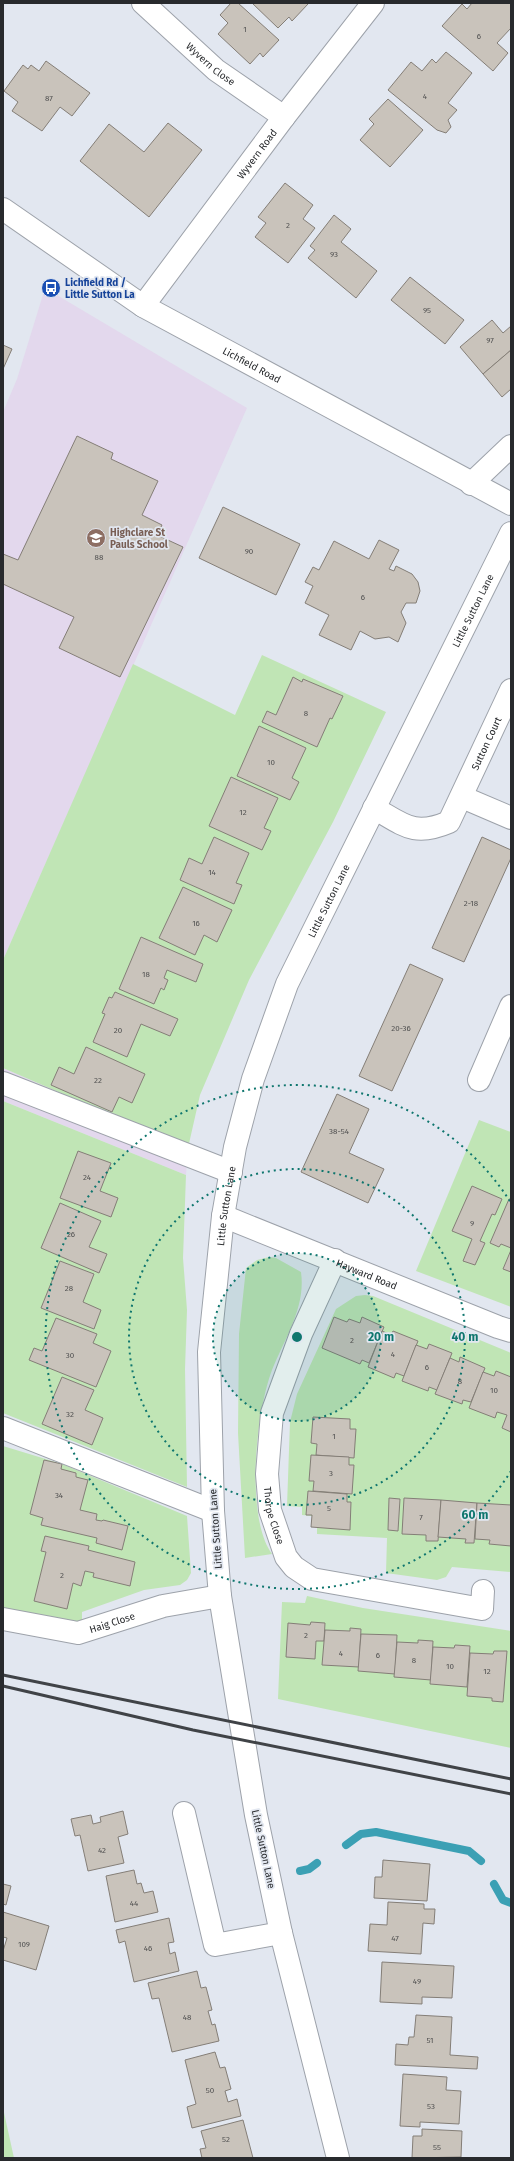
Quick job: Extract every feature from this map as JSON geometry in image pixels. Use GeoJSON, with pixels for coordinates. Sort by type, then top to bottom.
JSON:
{"type":"FeatureCollection","features":[{"type":"Feature","properties":{"kind":"street","name":"Wyvern Close"},"geometry":{"type":"LineString","coordinates":[[143,3],[216,70],[284,117]]}},
{"type":"Feature","properties":{"kind":"street","name":"Wyvern Road"},"geometry":{"type":"LineString","coordinates":[[143,306],[284,117],[373,3]]}},
{"type":"Feature","properties":{"kind":"street","name":"Lichfield Road"},"geometry":{"type":"LineString","coordinates":[[5,215],[143,306],[471,484],[511,504]]}},
{"type":"Feature","properties":{"kind":"street"},"geometry":{"type":"LineString","coordinates":[[471,484],[511,446]]}},
{"type":"Feature","properties":{"kind":"street","name":"Little Sutton Lane"},"geometry":{"type":"LineString","coordinates":[[338,2158],[281,1933],[256,1815],[220,1596],[213,1511],[210,1352],[223,1216],[235,1148],[253,1079],[287,984],[511,533]]}},
{"type":"Feature","properties":{"kind":"street","name":"Sutton Court"},"geometry":{"type":"LineString","coordinates":[[374,808],[412,829],[432,829],[449,822],[511,690]]}},
{"type":"Feature","properties":{"kind":"street"},"geometry":{"type":"LineString","coordinates":[[462,797],[511,818]]}},
{"type":"Feature","properties":{"kind":"street"},"geometry":{"type":"LineString","coordinates":[[479,1080],[511,1006]]}},
{"type":"Feature","properties":{"kind":"street"},"geometry":{"type":"LineString","coordinates":[[3,1083],[231,1172]]}},
{"type":"Feature","properties":{"kind":"street","name":"Hayward Road"},"geometry":{"type":"LineString","coordinates":[[223,1216],[511,1331]]}},
{"type":"Feature","properties":{"kind":"street","name":"Thorpe Close"},"geometry":{"type":"LineString","coordinates":[[335,1260],[301,1334],[272,1413],[267,1474],[270,1510],[286,1557],[294,1567],[312,1579],[482,1609],[483,1591]]}},
{"type":"Feature","properties":{"kind":"street"},"geometry":{"type":"LineString","coordinates":[[3,1428],[213,1511]]}},
{"type":"Feature","properties":{"kind":"street","name":"Haig Close"},"geometry":{"type":"LineString","coordinates":[[3,1619],[78,1633],[163,1606],[220,1596]]}},
{"type":"Feature","properties":{"kind":"street"},"geometry":{"type":"LineString","coordinates":[[184,1813],[215,1945],[281,1933]]}},
{"type":"Feature","properties":{"kind":"shaded area","name":"Highclare St Pauls School"},"geometry":{"type":"Polygon","coordinates":[[[45,288],[247,408],[3,960],[3,412],[17,379],[45,288]]]}},
{"type":"Feature","properties":{"kind":"shaded area"},"geometry":{"type":"Polygon","coordinates":[[[3,1068],[188,1148],[186,1175],[3,1101],[3,1068]]]}},
{"type":"Feature","properties":{"kind":"green space"},"geometry":{"type":"Polygon","coordinates":[[[262,655],[386,712],[333,822],[249,980],[200,1095],[188,1148],[3,1068],[3,960],[133,664],[235,715],[262,655]]]}},
{"type":"Feature","properties":{"kind":"green space"},"geometry":{"type":"Polygon","coordinates":[[[3,1101],[186,1175],[183,1258],[187,1310],[185,1369],[187,1487],[3,1413],[3,1101]]]}},
{"type":"Feature","properties":{"kind":"green space"},"geometry":{"type":"Polygon","coordinates":[[[479,1120],[511,1132],[511,1307],[416,1271],[479,1120]]]}},
{"type":"Feature","properties":{"kind":"green space"},"geometry":{"type":"Polygon","coordinates":[[[269,1257],[276,1258],[301,1272],[302,1285],[293,1322],[272,1370],[266,1388],[261,1411],[258,1437],[256,1491],[258,1516],[264,1537],[272,1554],[245,1558],[238,1433],[239,1334],[246,1268],[257,1260],[269,1257]]]}},
{"type":"Feature","properties":{"kind":"green space"},"geometry":{"type":"Polygon","coordinates":[[[356,1296],[373,1296],[511,1353],[511,1572],[452,1567],[446,1577],[437,1580],[386,1573],[387,1538],[317,1534],[317,1527],[312,1516],[302,1515],[302,1507],[287,1506],[290,1422],[297,1394],[336,1309],[356,1296]]]}},
{"type":"Feature","properties":{"kind":"green space"},"geometry":{"type":"Polygon","coordinates":[[[3,1446],[62,1464],[187,1516],[191,1573],[187,1580],[180,1585],[144,1590],[82,1612],[82,1621],[64,1621],[3,1608],[3,1446]]]}},
{"type":"Feature","properties":{"kind":"green space"},"geometry":{"type":"Polygon","coordinates":[[[307,1596],[363,1608],[511,1631],[511,1748],[278,1699],[282,1602],[305,1603],[307,1596]]]}},
{"type":"Feature","properties":{"kind":"green space"},"geometry":{"type":"Polygon","coordinates":[[[3,2108],[14,2158],[3,2158],[3,2108]]]}},
{"type":"Feature","properties":{"kind":"building"},"geometry":{"type":"Polygon","coordinates":[[[231,3],[238,3],[279,40],[263,57],[260,53],[250,64],[218,34],[228,23],[220,15],[231,3]]]}},
{"type":"Feature","properties":{"kind":"building"},"geometry":{"type":"Polygon","coordinates":[[[252,3],[308,4],[292,21],[289,17],[278,28],[252,3]]]}},
{"type":"Feature","properties":{"kind":"building"},"geometry":{"type":"Polygon","coordinates":[[[472,3],[511,3],[511,28],[497,43],[508,53],[493,71],[442,26],[462,4],[467,9],[472,3]]]}},
{"type":"Feature","properties":{"kind":"building"},"geometry":{"type":"Polygon","coordinates":[[[446,52],[472,73],[448,103],[457,110],[448,120],[451,127],[446,133],[437,130],[388,90],[411,62],[422,71],[432,59],[436,63],[446,52]]]}},
{"type":"Feature","properties":{"kind":"building"},"geometry":{"type":"Polygon","coordinates":[[[46,61],[90,93],[72,116],[60,107],[42,131],[12,111],[18,102],[4,91],[23,65],[28,69],[31,65],[39,71],[46,61]]]}},
{"type":"Feature","properties":{"kind":"building"},"geometry":{"type":"Polygon","coordinates":[[[388,99],[423,130],[390,167],[360,140],[374,124],[369,119],[388,99]]]}},
{"type":"Feature","properties":{"kind":"building"},"geometry":{"type":"Polygon","coordinates":[[[168,123],[202,150],[149,217],[80,161],[109,124],[144,152],[168,123]]]}},
{"type":"Feature","properties":{"kind":"building"},"geometry":{"type":"Polygon","coordinates":[[[285,183],[313,205],[303,219],[315,228],[288,263],[255,237],[266,223],[258,217],[285,183]]]}},
{"type":"Feature","properties":{"kind":"building"},"geometry":{"type":"Polygon","coordinates":[[[334,215],[351,229],[341,242],[377,271],[356,298],[308,258],[315,250],[310,246],[334,215]]]}},
{"type":"Feature","properties":{"kind":"building"},"geometry":{"type":"Polygon","coordinates":[[[410,277],[464,320],[445,344],[391,300],[410,277]]]}},
{"type":"Feature","properties":{"kind":"building"},"geometry":{"type":"Polygon","coordinates":[[[492,320],[503,333],[511,326],[511,350],[483,374],[460,347],[492,320]]]}},
{"type":"Feature","properties":{"kind":"building"},"geometry":{"type":"Polygon","coordinates":[[[3,345],[12,349],[3,369],[3,345]]]}},
{"type":"Feature","properties":{"kind":"building"},"geometry":{"type":"Polygon","coordinates":[[[511,350],[511,389],[502,397],[483,374],[511,350]]]}},
{"type":"Feature","properties":{"kind":"building"},"geometry":{"type":"Polygon","coordinates":[[[77,436],[113,453],[111,459],[158,481],[142,515],[162,525],[157,535],[183,547],[120,677],[59,648],[74,617],[3,584],[3,554],[18,560],[77,436]]]}},
{"type":"Feature","properties":{"kind":"building"},"geometry":{"type":"Polygon","coordinates":[[[223,507],[300,544],[276,595],[199,558],[223,507]]]}},
{"type":"Feature","properties":{"kind":"building"},"geometry":{"type":"Polygon","coordinates":[[[379,540],[399,550],[389,569],[394,571],[396,566],[412,574],[418,582],[420,591],[416,603],[406,603],[401,612],[406,623],[398,642],[389,637],[375,639],[360,631],[351,650],[319,635],[329,615],[305,603],[313,586],[305,582],[313,567],[319,570],[334,541],[369,559],[379,540]]]}},
{"type":"Feature","properties":{"kind":"building"},"geometry":{"type":"Polygon","coordinates":[[[293,677],[302,682],[303,679],[343,696],[332,719],[330,718],[317,747],[262,722],[267,711],[276,715],[293,677]]]}},
{"type":"Feature","properties":{"kind":"building"},"geometry":{"type":"Polygon","coordinates":[[[259,726],[306,748],[292,778],[299,782],[290,800],[237,776],[259,726]]]}},
{"type":"Feature","properties":{"kind":"building"},"geometry":{"type":"Polygon","coordinates":[[[231,777],[278,798],[264,828],[271,831],[262,850],[209,826],[231,777]]]}},
{"type":"Feature","properties":{"kind":"building"},"geometry":{"type":"Polygon","coordinates":[[[214,837],[249,853],[236,883],[242,885],[234,904],[180,880],[189,858],[202,864],[214,837]]]}},
{"type":"Feature","properties":{"kind":"building"},"geometry":{"type":"Polygon","coordinates":[[[482,837],[511,850],[511,858],[464,962],[432,948],[482,837]]]}},
{"type":"Feature","properties":{"kind":"building"},"geometry":{"type":"Polygon","coordinates":[[[183,887],[232,910],[217,942],[204,935],[195,955],[159,938],[183,887]]]}},
{"type":"Feature","properties":{"kind":"building"},"geometry":{"type":"Polygon","coordinates":[[[141,937],[203,964],[196,982],[167,970],[164,978],[168,980],[164,990],[161,988],[154,1004],[119,989],[141,937]]]}},
{"type":"Feature","properties":{"kind":"building"},"geometry":{"type":"Polygon","coordinates":[[[410,964],[443,979],[392,1091],[359,1076],[410,964]]]}},
{"type":"Feature","properties":{"kind":"building"},"geometry":{"type":"Polygon","coordinates":[[[115,992],[178,1019],[170,1036],[141,1024],[127,1057],[93,1042],[105,1014],[102,1013],[109,997],[112,998],[115,992]]]}},
{"type":"Feature","properties":{"kind":"building"},"geometry":{"type":"Polygon","coordinates":[[[86,1047],[145,1074],[132,1103],[119,1097],[112,1112],[51,1085],[59,1067],[74,1074],[86,1047]]]}},
{"type":"Feature","properties":{"kind":"building"},"geometry":{"type":"Polygon","coordinates":[[[337,1094],[369,1109],[349,1153],[384,1169],[368,1203],[301,1172],[337,1094]]]}},
{"type":"Feature","properties":{"kind":"building"},"geometry":{"type":"Polygon","coordinates":[[[78,1151],[111,1163],[100,1191],[118,1198],[111,1217],[60,1198],[78,1151]]]}},
{"type":"Feature","properties":{"kind":"building"},"geometry":{"type":"Polygon","coordinates":[[[472,1186],[502,1199],[495,1215],[492,1214],[480,1241],[485,1243],[475,1265],[463,1261],[472,1239],[452,1231],[472,1186]]]}},
{"type":"Feature","properties":{"kind":"building"},"geometry":{"type":"Polygon","coordinates":[[[509,1199],[511,1199],[511,1248],[501,1244],[499,1247],[490,1243],[509,1199]]]}},
{"type":"Feature","properties":{"kind":"building"},"geometry":{"type":"Polygon","coordinates":[[[60,1203],[101,1221],[89,1247],[107,1254],[99,1273],[41,1248],[60,1203]]]}},
{"type":"Feature","properties":{"kind":"building"},"geometry":{"type":"Polygon","coordinates":[[[511,1250],[511,1272],[503,1269],[511,1250]]]}},
{"type":"Feature","properties":{"kind":"building"},"geometry":{"type":"Polygon","coordinates":[[[60,1261],[94,1274],[83,1302],[101,1310],[94,1329],[41,1308],[60,1261]]]}},
{"type":"Feature","properties":{"kind":"building"},"geometry":{"type":"Polygon","coordinates":[[[334,1317],[347,1322],[349,1319],[360,1323],[362,1317],[384,1327],[369,1363],[362,1360],[360,1364],[322,1348],[334,1317]]]}},
{"type":"Feature","properties":{"kind":"building"},"geometry":{"type":"Polygon","coordinates":[[[56,1318],[97,1334],[93,1343],[111,1351],[96,1387],[29,1360],[34,1348],[42,1351],[56,1318]]]}},
{"type":"Feature","properties":{"kind":"building"},"geometry":{"type":"Polygon","coordinates":[[[382,1331],[391,1335],[393,1331],[418,1341],[404,1376],[396,1373],[394,1378],[368,1367],[382,1331]]]}},
{"type":"Feature","properties":{"kind":"building"},"geometry":{"type":"Polygon","coordinates":[[[429,1344],[452,1353],[437,1390],[429,1387],[428,1391],[402,1381],[416,1345],[427,1349],[429,1344]]]}},
{"type":"Feature","properties":{"kind":"building"},"geometry":{"type":"Polygon","coordinates":[[[460,1357],[485,1368],[471,1402],[463,1400],[462,1404],[435,1394],[450,1358],[459,1362],[460,1357]]]}},
{"type":"Feature","properties":{"kind":"building"},"geometry":{"type":"Polygon","coordinates":[[[496,1371],[511,1377],[511,1432],[502,1428],[507,1415],[497,1412],[495,1418],[469,1408],[483,1372],[494,1376],[496,1371]]]}},
{"type":"Feature","properties":{"kind":"building"},"geometry":{"type":"Polygon","coordinates":[[[62,1377],[94,1390],[85,1410],[103,1418],[92,1445],[42,1424],[62,1377]]]}},
{"type":"Feature","properties":{"kind":"building"},"geometry":{"type":"Polygon","coordinates":[[[313,1417],[350,1419],[350,1429],[356,1429],[354,1458],[316,1455],[317,1444],[311,1443],[313,1417]]]}},
{"type":"Feature","properties":{"kind":"building"},"geometry":{"type":"Polygon","coordinates":[[[311,1455],[349,1457],[349,1465],[354,1465],[352,1494],[313,1491],[314,1481],[309,1481],[311,1455]]]}},
{"type":"Feature","properties":{"kind":"building"},"geometry":{"type":"Polygon","coordinates":[[[44,1460],[62,1464],[61,1469],[76,1473],[76,1477],[88,1480],[80,1510],[97,1514],[96,1520],[103,1520],[128,1526],[122,1550],[96,1543],[97,1538],[41,1525],[43,1518],[30,1514],[44,1460]]]}},
{"type":"Feature","properties":{"kind":"building"},"geometry":{"type":"Polygon","coordinates":[[[308,1491],[347,1494],[347,1502],[351,1502],[350,1530],[311,1527],[312,1515],[306,1515],[308,1491]]]}},
{"type":"Feature","properties":{"kind":"building"},"geometry":{"type":"Polygon","coordinates":[[[389,1498],[400,1499],[398,1531],[388,1530],[389,1498]]]}},
{"type":"Feature","properties":{"kind":"building"},"geometry":{"type":"Polygon","coordinates":[[[404,1498],[441,1500],[438,1541],[426,1541],[426,1535],[402,1534],[404,1498]]]}},
{"type":"Feature","properties":{"kind":"building"},"geometry":{"type":"Polygon","coordinates":[[[441,1500],[477,1503],[474,1543],[465,1543],[466,1539],[438,1537],[441,1500]]]}},
{"type":"Feature","properties":{"kind":"building"},"geometry":{"type":"Polygon","coordinates":[[[477,1503],[511,1505],[511,1546],[489,1544],[490,1540],[475,1539],[477,1503]]]}},
{"type":"Feature","properties":{"kind":"building"},"geometry":{"type":"Polygon","coordinates":[[[45,1536],[89,1546],[88,1550],[135,1562],[130,1586],[93,1577],[94,1573],[85,1571],[81,1586],[73,1583],[67,1609],[34,1601],[46,1552],[41,1551],[45,1536]]]}},
{"type":"Feature","properties":{"kind":"building"},"geometry":{"type":"Polygon","coordinates":[[[311,1622],[325,1623],[324,1641],[316,1641],[315,1659],[286,1657],[288,1623],[310,1625],[311,1622]]]}},
{"type":"Feature","properties":{"kind":"building"},"geometry":{"type":"Polygon","coordinates":[[[350,1628],[361,1629],[359,1667],[322,1665],[325,1630],[350,1631],[350,1628]]]}},
{"type":"Feature","properties":{"kind":"building"},"geometry":{"type":"Polygon","coordinates":[[[361,1634],[397,1635],[395,1674],[358,1671],[361,1634]]]}},
{"type":"Feature","properties":{"kind":"building"},"geometry":{"type":"Polygon","coordinates":[[[418,1640],[433,1641],[431,1680],[394,1677],[397,1642],[418,1643],[418,1640]]]}},
{"type":"Feature","properties":{"kind":"building"},"geometry":{"type":"Polygon","coordinates":[[[455,1645],[470,1646],[467,1687],[430,1684],[433,1647],[454,1648],[455,1645]]]}},
{"type":"Feature","properties":{"kind":"building"},"geometry":{"type":"Polygon","coordinates":[[[494,1651],[507,1651],[503,1702],[492,1701],[492,1698],[467,1696],[470,1653],[493,1654],[494,1651]]]}},
{"type":"Feature","properties":{"kind":"building"},"geometry":{"type":"Polygon","coordinates":[[[123,1811],[128,1834],[118,1837],[124,1863],[88,1871],[80,1835],[75,1836],[71,1819],[91,1815],[93,1824],[101,1822],[100,1817],[123,1811]]]}},
{"type":"Feature","properties":{"kind":"building"},"geometry":{"type":"Polygon","coordinates":[[[383,1860],[430,1864],[427,1901],[374,1898],[375,1877],[382,1877],[383,1860]]]}},
{"type":"Feature","properties":{"kind":"building"},"geometry":{"type":"Polygon","coordinates":[[[134,1870],[137,1884],[141,1883],[144,1893],[153,1891],[158,1912],[115,1922],[106,1876],[134,1870]]]}},
{"type":"Feature","properties":{"kind":"building"},"geometry":{"type":"Polygon","coordinates":[[[3,1884],[11,1886],[6,1905],[3,1904],[3,1884]]]}},
{"type":"Feature","properties":{"kind":"building"},"geometry":{"type":"Polygon","coordinates":[[[388,1902],[424,1904],[424,1909],[435,1909],[434,1924],[423,1923],[421,1954],[368,1951],[370,1924],[387,1925],[388,1902]]]}},
{"type":"Feature","properties":{"kind":"building"},"geometry":{"type":"Polygon","coordinates":[[[3,1912],[49,1926],[36,1970],[3,1960],[3,1951],[7,1938],[3,1937],[3,1912]]]}},
{"type":"Feature","properties":{"kind":"building"},"geometry":{"type":"Polygon","coordinates":[[[169,1918],[174,1942],[168,1943],[170,1954],[175,1952],[179,1971],[134,1982],[125,1941],[119,1943],[116,1930],[169,1918]]]}},
{"type":"Feature","properties":{"kind":"building"},"geometry":{"type":"Polygon","coordinates":[[[382,1962],[454,1966],[452,1998],[422,1997],[422,2004],[380,2002],[382,1962]]]}},
{"type":"Feature","properties":{"kind":"building"},"geometry":{"type":"Polygon","coordinates":[[[197,1971],[201,1988],[206,1987],[212,2010],[208,2011],[212,2025],[215,2024],[219,2041],[172,2052],[159,1998],[152,1999],[148,1983],[197,1971]]]}},
{"type":"Feature","properties":{"kind":"building"},"geometry":{"type":"Polygon","coordinates":[[[416,2015],[452,2017],[450,2055],[478,2057],[477,2069],[395,2065],[396,2044],[408,2045],[409,2037],[414,2037],[416,2015]]]}},
{"type":"Feature","properties":{"kind":"building"},"geometry":{"type":"Polygon","coordinates":[[[215,2052],[220,2068],[225,2067],[231,2089],[225,2091],[228,2102],[237,2099],[241,2116],[192,2128],[187,2107],[196,2104],[185,2060],[215,2052]]]}},
{"type":"Feature","properties":{"kind":"building"},"geometry":{"type":"Polygon","coordinates":[[[403,2074],[447,2077],[446,2090],[461,2091],[459,2124],[420,2122],[420,2127],[400,2126],[403,2074]]]}},
{"type":"Feature","properties":{"kind":"building"},"geometry":{"type":"Polygon","coordinates":[[[243,2120],[253,2158],[202,2158],[200,2149],[206,2148],[201,2131],[243,2120]]]}},
{"type":"Feature","properties":{"kind":"building"},"geometry":{"type":"Polygon","coordinates":[[[422,2129],[462,2131],[461,2157],[412,2158],[413,2136],[422,2136],[422,2129]]]}},
{"type":"Feature","properties":{"kind":"waterway"},"geometry":{"type":"LineString","coordinates":[[346,1845],[361,1834],[376,1832],[469,1851],[481,1861]]}},
{"type":"Feature","properties":{"kind":"waterway"},"geometry":{"type":"LineString","coordinates":[[300,1871],[309,1869],[317,1863]]}},
{"type":"Feature","properties":{"kind":"waterway"},"geometry":{"type":"LineString","coordinates":[[494,1884],[503,1900],[511,1903]]}},
{"type":"Feature","properties":{"kind":"railway"},"geometry":{"type":"LineString","coordinates":[[3,1675],[511,1779]]}},
{"type":"Feature","properties":{"kind":"railway"},"geometry":{"type":"LineString","coordinates":[[3,1686],[193,1730],[511,1794]]}},
{"type":"Feature","properties":{"kind":"place","name":"Lichfield Rd / Little Sutton La"},"geometry":{"type":"Point","coordinates":[51,288]}},
{"type":"Feature","properties":{"kind":"place","name":"Highclare St Pauls School"},"geometry":{"type":"Point","coordinates":[96,538]}}]}
